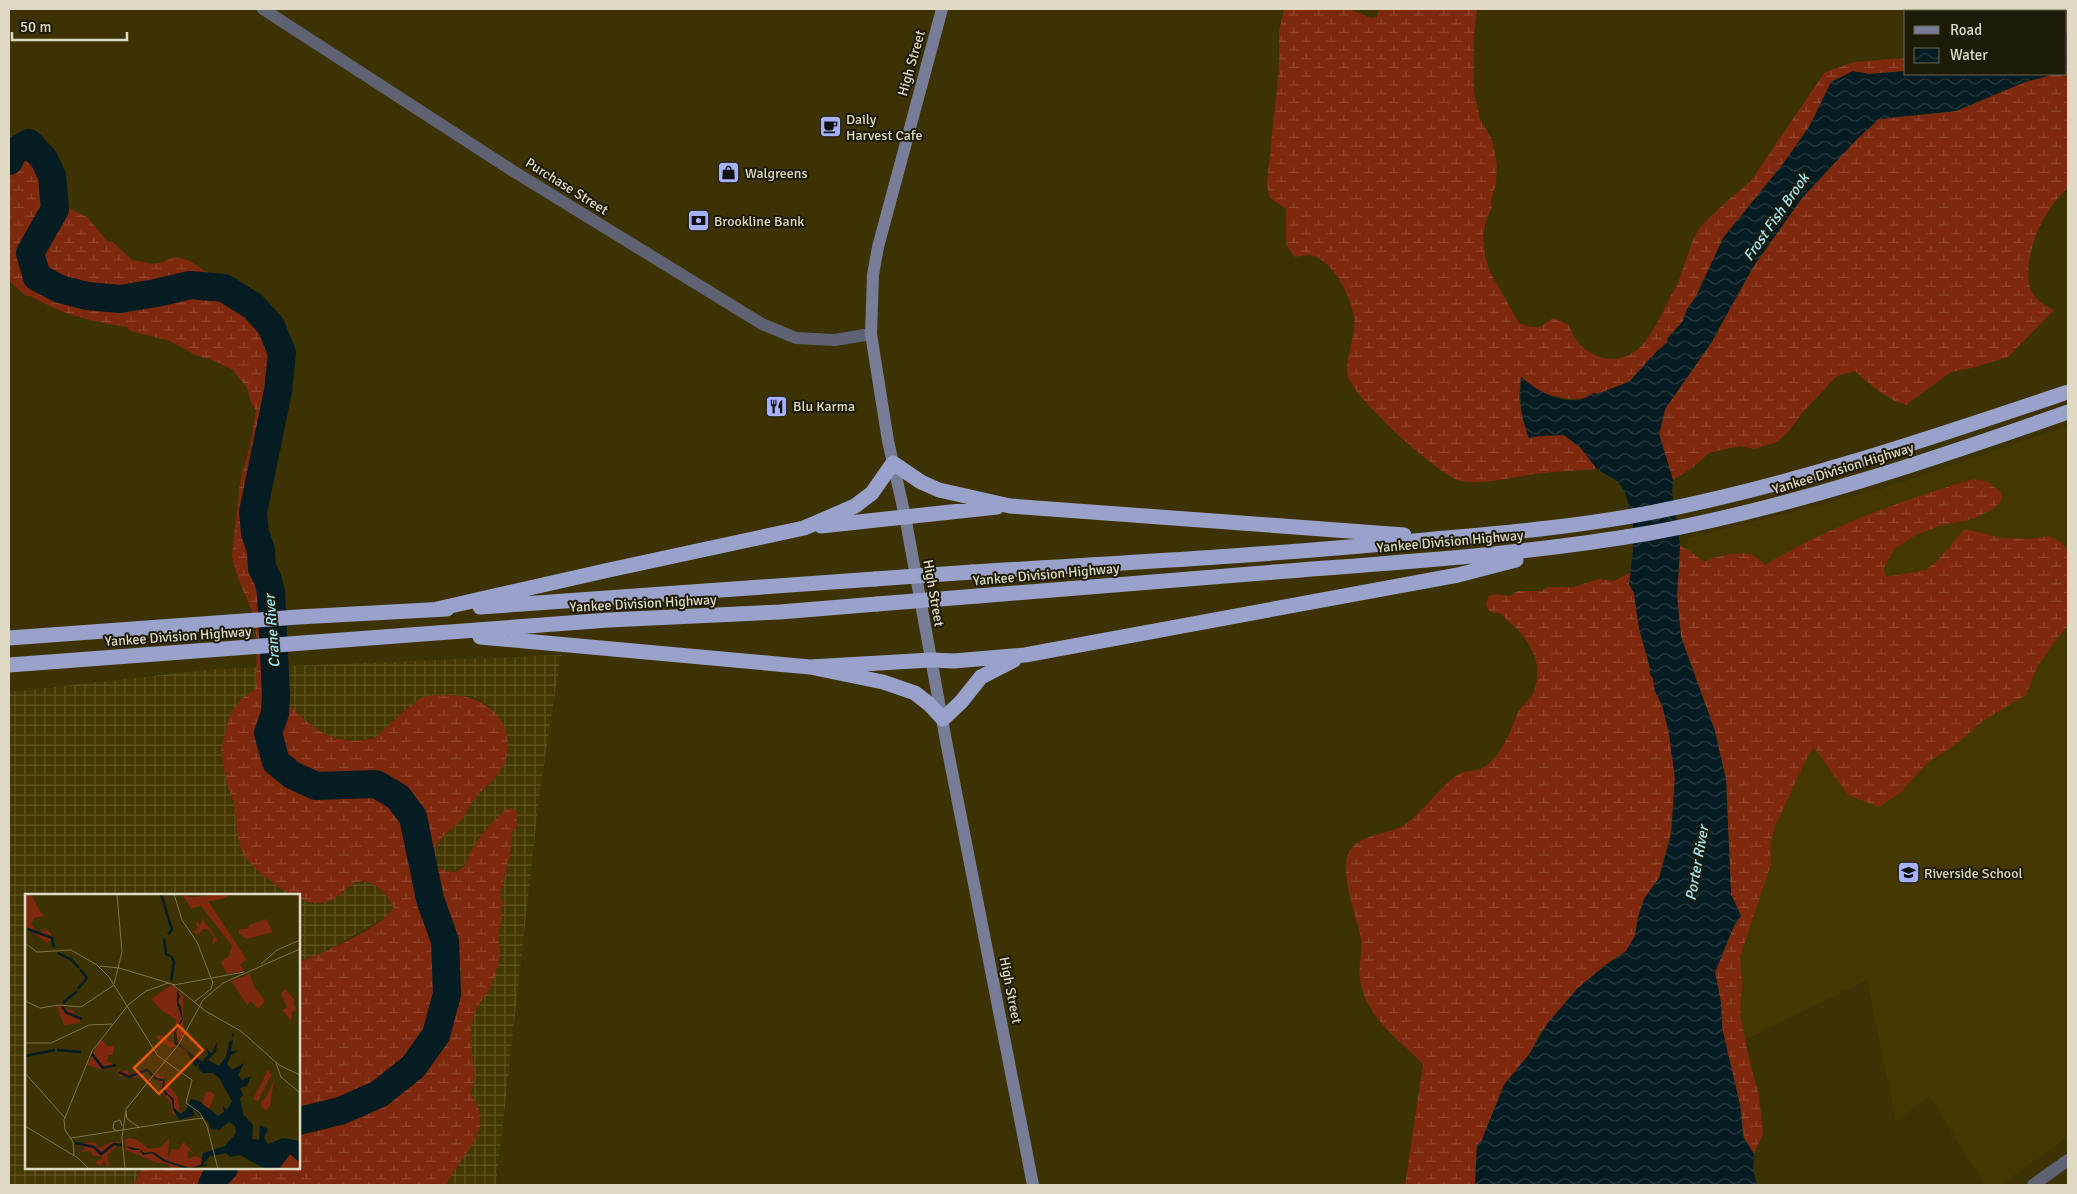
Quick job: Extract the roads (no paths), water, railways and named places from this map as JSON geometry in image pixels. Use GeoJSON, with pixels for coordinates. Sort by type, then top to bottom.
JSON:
{"type":"FeatureCollection","features":[{"type":"Feature","properties":{"kind":"highway","name":"Yankee Division Highway"},"geometry":{"type":"LineString","coordinates":[[9,638],[298,617],[611,599],[972,572],[1331,550],[1528,531],[1693,504],[1830,470],[2068,392]]}},
{"type":"Feature","properties":{"kind":"highway","name":"Yankee Division Highway"},"geometry":{"type":"LineString","coordinates":[[9,665],[609,620],[780,612],[1447,559],[1558,547],[1608,540],[1755,510],[1861,481],[2068,412]]}},
{"type":"Feature","properties":{"kind":"highway"},"geometry":{"type":"LineString","coordinates":[[804,528],[855,506],[866,498],[882,481],[893,463],[921,482],[939,490],[1010,506],[1446,538]]}},
{"type":"Feature","properties":{"kind":"highway"},"geometry":{"type":"LineString","coordinates":[[437,609],[804,528],[1010,506]]}},
{"type":"Feature","properties":{"kind":"highway"},"geometry":{"type":"LineString","coordinates":[[810,667],[931,660],[954,661],[1025,655],[1458,575],[1558,547]]}},
{"type":"Feature","properties":{"kind":"highway"},"geometry":{"type":"LineString","coordinates":[[431,633],[810,667],[883,682],[915,693],[943,719],[981,677],[1025,655]]}},
{"type":"Feature","properties":{"kind":"main road","name":"High Street"},"geometry":{"type":"LineString","coordinates":[[942,9],[878,247],[873,275],[871,334],[893,463],[905,516],[931,660],[1033,1185]]}},
{"type":"Feature","properties":{"kind":"street","name":"Purchase Street"},"geometry":{"type":"LineString","coordinates":[[263,9],[521,176],[762,324],[796,338],[835,340],[871,334]]}},
{"type":"Feature","properties":{"kind":"street"},"geometry":{"type":"LineString","coordinates":[[2033,1185],[2068,1160]]}},
{"type":"Feature","properties":{"kind":"water"},"geometry":{"type":"Polygon","coordinates":[[[2067,32],[2068,32],[2067,70],[2067,32]]]}},
{"type":"Feature","properties":{"kind":"water"},"geometry":{"type":"Polygon","coordinates":[[[1853,71],[1869,74],[1904,71],[1904,75],[2051,75],[2025,82],[1956,111],[1879,119],[1857,139],[1802,198],[1753,267],[1711,343],[1665,409],[1659,434],[1673,480],[1672,491],[1680,545],[1677,596],[1681,637],[1715,731],[1726,780],[1731,894],[1741,916],[1734,926],[1715,972],[1721,1003],[1722,1028],[1740,1105],[1743,1137],[1754,1154],[1753,1170],[1757,1185],[1475,1185],[1477,1145],[1481,1142],[1504,1085],[1530,1053],[1547,1024],[1577,989],[1604,966],[1626,951],[1635,936],[1638,917],[1644,899],[1659,878],[1671,836],[1675,779],[1669,733],[1662,705],[1650,674],[1639,628],[1634,593],[1629,584],[1633,550],[1633,518],[1624,490],[1617,481],[1597,469],[1580,447],[1564,435],[1529,438],[1521,408],[1521,377],[1545,393],[1566,400],[1585,398],[1593,393],[1597,394],[1629,382],[1657,351],[1667,343],[1668,338],[1683,321],[1687,309],[1696,297],[1723,238],[1783,164],[1809,127],[1831,82],[1853,71]]]}},
{"type":"Feature","properties":{"kind":"waterway","name":"Crane River"},"geometry":{"type":"LineString","coordinates":[[9,161],[13,152],[29,143],[44,159],[52,176],[55,209],[30,253],[37,277],[60,289],[87,296],[120,299],[190,285],[224,288],[253,306],[271,326],[282,353],[278,391],[253,512],[255,533],[261,550],[262,568],[271,592],[276,694],[275,713],[268,733],[276,762],[292,775],[316,786],[376,784],[398,797],[413,817],[430,899],[445,941],[447,994],[436,1035],[413,1067],[379,1094],[340,1111],[300,1121]]}},
{"type":"Feature","properties":{"kind":"waterway","name":"Crane River"},"geometry":{"type":"LineString","coordinates":[[212,1185],[216,1176],[223,1169]]}},
{"type":"Feature","properties":{"kind":"place","name":"Daily Harvest Cafe"},"geometry":{"type":"Point","coordinates":[830,127]}},
{"type":"Feature","properties":{"kind":"place","name":"Walgreens"},"geometry":{"type":"Point","coordinates":[729,173]}},
{"type":"Feature","properties":{"kind":"place","name":"Brookline Bank"},"geometry":{"type":"Point","coordinates":[698,221]}},
{"type":"Feature","properties":{"kind":"place","name":"Blu Karma"},"geometry":{"type":"Point","coordinates":[777,406]}},
{"type":"Feature","properties":{"kind":"place","name":"Riverside School"},"geometry":{"type":"Point","coordinates":[1908,873]}},
{"type":"Feature","properties":{"kind":"water label","name":"Frost Fish Brook"},"geometry":{"type":"Point","coordinates":[1776,217]}},
{"type":"Feature","properties":{"kind":"water label","name":"Porter River"},"geometry":{"type":"Point","coordinates":[1697,863]}}]}
